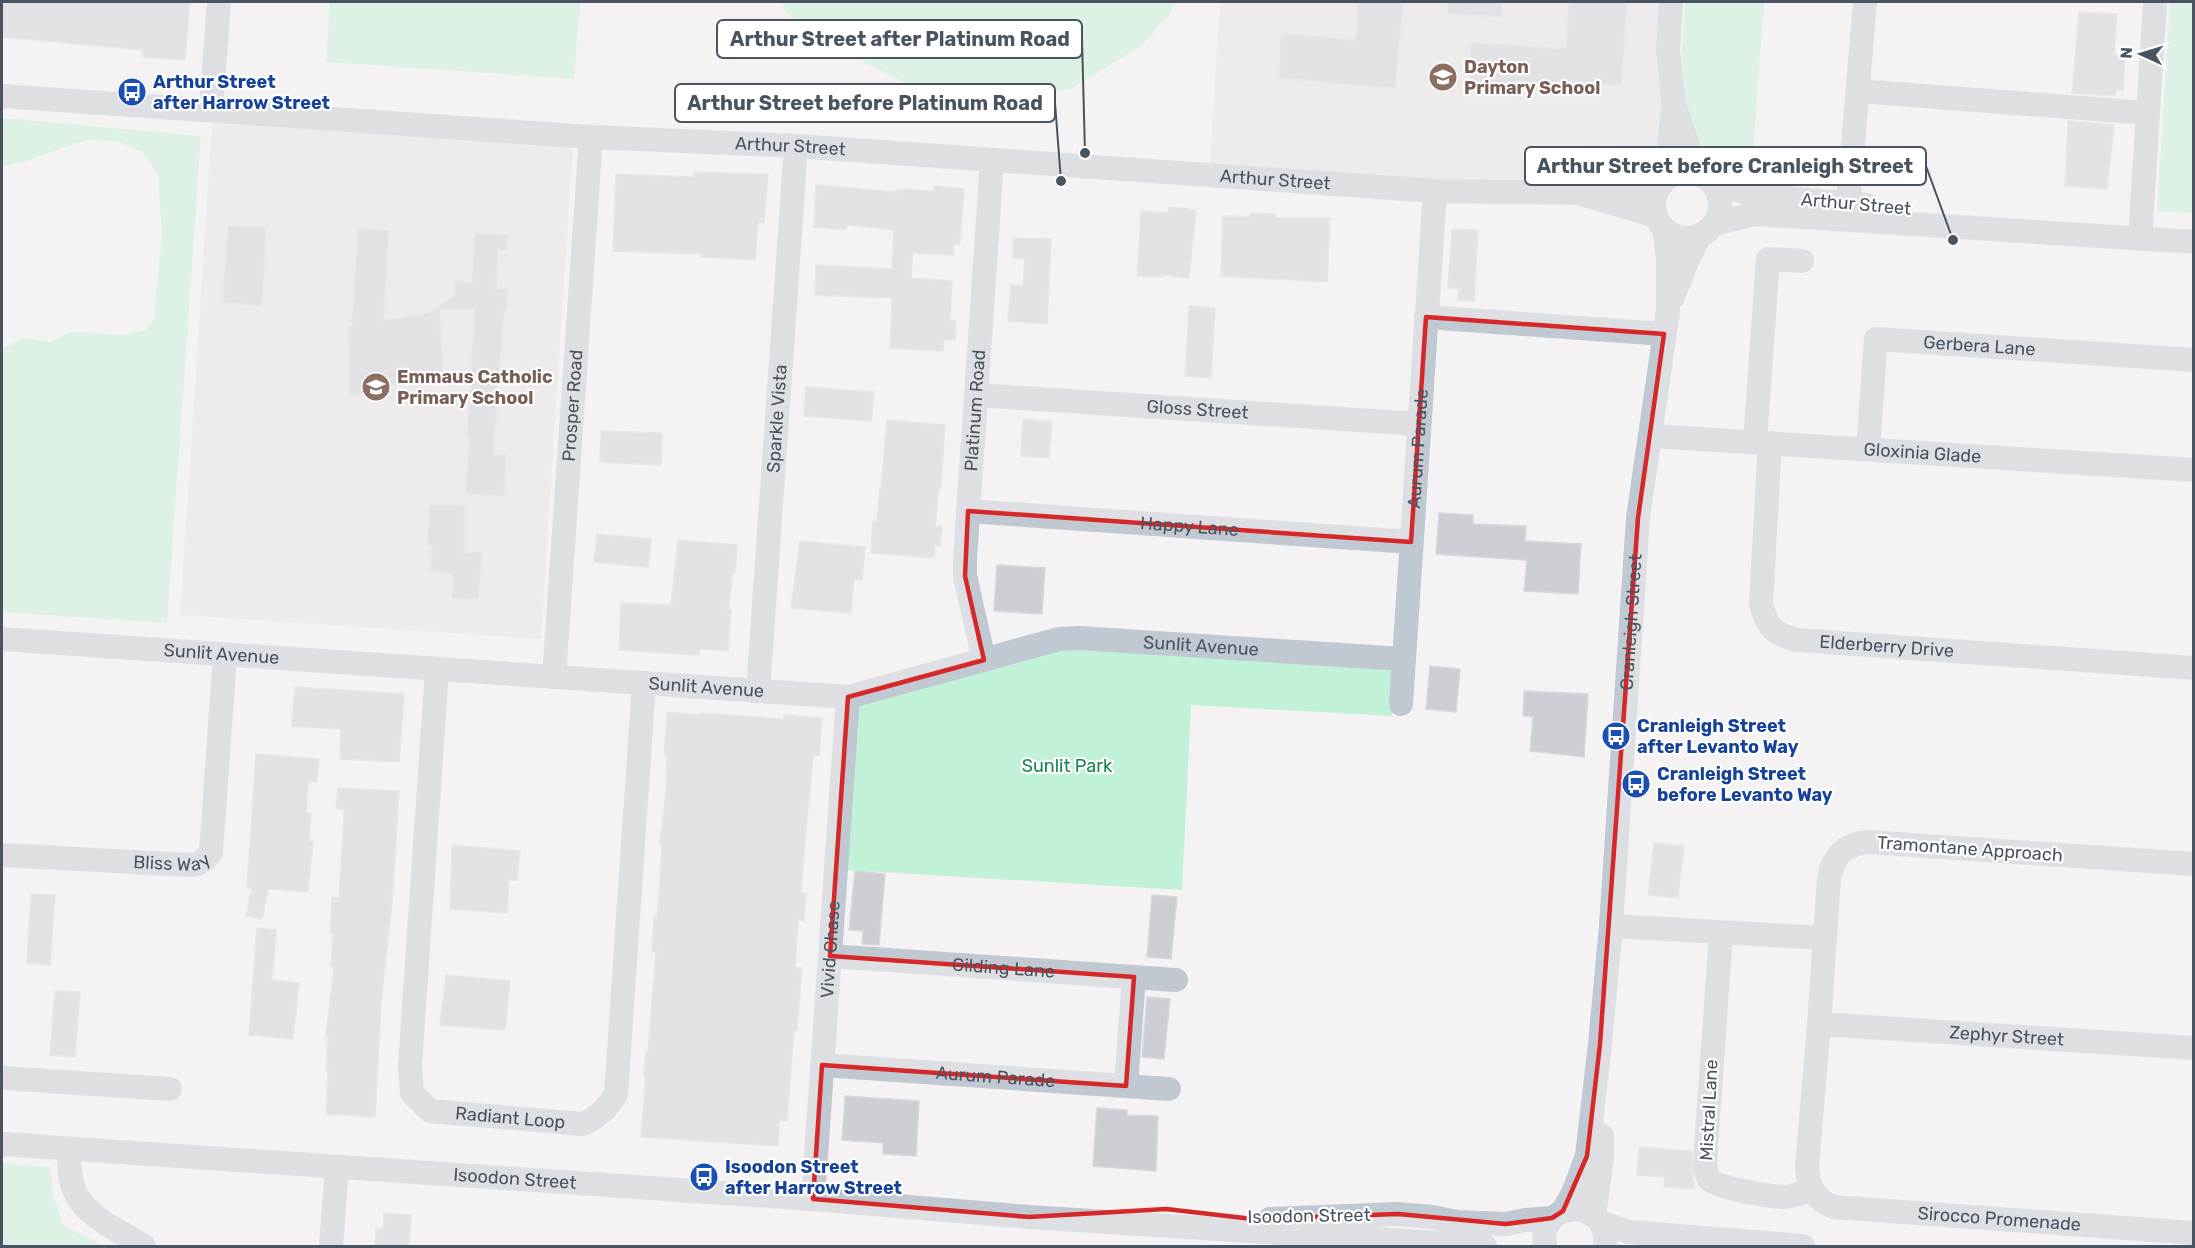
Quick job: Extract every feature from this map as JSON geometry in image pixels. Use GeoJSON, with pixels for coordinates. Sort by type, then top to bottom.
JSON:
{"type":"FeatureCollection","features":[{"type":"Feature","properties":{"kind":"street"},"geometry":{"type":"LineString","coordinates":[[211,110],[219,2]]}},
{"type":"Feature","properties":{"kind":"street"},"geometry":{"type":"LineString","coordinates":[[1671,2],[1668,50],[1674,105],[1662,184],[1654,202],[1660,222],[1681,237],[1707,229],[1718,213],[1719,202],[1716,191],[1704,178],[1674,105]]}},
{"type":"Feature","properties":{"kind":"street"},"geometry":{"type":"LineString","coordinates":[[1848,204],[1865,2]]}},
{"type":"Feature","properties":{"kind":"street"},"geometry":{"type":"LineString","coordinates":[[2140,239],[2155,2]]}},
{"type":"Feature","properties":{"kind":"street"},"geometry":{"type":"LineString","coordinates":[[1858,91],[2148,113]]}},
{"type":"Feature","properties":{"kind":"street","name":"Arthur Street"},"geometry":{"type":"LineString","coordinates":[[2,96],[591,137],[796,146],[1435,191],[1580,193],[1608,188],[1662,184]]}},
{"type":"Feature","properties":{"kind":"street","name":"Prosper Road"},"geometry":{"type":"LineString","coordinates":[[554,677],[591,137]]}},
{"type":"Feature","properties":{"kind":"street","name":"Sparkle Vista"},"geometry":{"type":"LineString","coordinates":[[758,691],[796,146]]}},
{"type":"Feature","properties":{"kind":"street","name":"Platinum Road"},"geometry":{"type":"LineString","coordinates":[[984,660],[965,576],[964,559],[992,160]]}},
{"type":"Feature","properties":{"kind":"street"},"geometry":{"type":"LineString","coordinates":[[1662,184],[1684,172],[1704,178]]}},
{"type":"Feature","properties":{"kind":"street","name":"Arthur Street"},"geometry":{"type":"LineString","coordinates":[[1704,178],[1754,195],[2050,221],[2110,236]]}},
{"type":"Feature","properties":{"kind":"street","name":"Aurum Parade"},"geometry":{"type":"LineString","coordinates":[[1401,704],[1435,191]]}},
{"type":"Feature","properties":{"kind":"street","name":"Arthur Street"},"geometry":{"type":"LineString","coordinates":[[1580,193],[1660,222]]}},
{"type":"Feature","properties":{"kind":"street","name":"Arthur Street"},"geometry":{"type":"LineString","coordinates":[[1707,229],[1754,214],[2193,242]]}},
{"type":"Feature","properties":{"kind":"street","name":"Cranleigh Street"},"geometry":{"type":"LineString","coordinates":[[1558,1215],[1574,1191],[1587,1156],[1600,1044],[1611,926],[1638,518],[1666,322],[1668,259],[1660,222]]}},
{"type":"Feature","properties":{"kind":"street","name":"Cranleigh Street"},"geometry":{"type":"LineString","coordinates":[[1666,322],[1686,264],[1707,229]]}},
{"type":"Feature","properties":{"kind":"street","name":"Elderberry Drive"},"geometry":{"type":"LineString","coordinates":[[1802,261],[1768,259],[1762,442],[1761,604],[1772,630],[1783,637],[1797,640],[2193,668]]}},
{"type":"Feature","properties":{"kind":"street"},"geometry":{"type":"LineString","coordinates":[[1426,317],[1666,322]]}},
{"type":"Feature","properties":{"kind":"street","name":"Gerbera Lane"},"geometry":{"type":"LineString","coordinates":[[1868,449],[1876,339],[2193,360]]}},
{"type":"Feature","properties":{"kind":"street","name":"Gloss Street"},"geometry":{"type":"LineString","coordinates":[[976,395],[1419,424]]}},
{"type":"Feature","properties":{"kind":"street","name":"Gloxinia Glade"},"geometry":{"type":"LineString","coordinates":[[1651,436],[2193,470]]}},
{"type":"Feature","properties":{"kind":"street","name":"Happy Lane"},"geometry":{"type":"LineString","coordinates":[[968,511],[1411,542]]}},
{"type":"Feature","properties":{"kind":"street","name":"Sunlit Avenue"},"geometry":{"type":"LineString","coordinates":[[2,639],[848,698],[1059,639],[1079,638],[1403,659]]}},
{"type":"Feature","properties":{"kind":"street","name":"Bliss Way"},"geometry":{"type":"LineString","coordinates":[[2,855],[190,865],[200,864],[206,860],[211,852],[225,655]]}},
{"type":"Feature","properties":{"kind":"street","name":"Radiant Loop"},"geometry":{"type":"LineString","coordinates":[[437,669],[410,1065],[412,1093],[430,1111],[584,1124],[595,1119],[607,1108],[616,1094],[644,683]]}},
{"type":"Feature","properties":{"kind":"street","name":"Vivid Chase"},"geometry":{"type":"LineString","coordinates":[[813,1199],[848,698]]}},
{"type":"Feature","properties":{"kind":"street","name":"Tramontane Approach"},"geometry":{"type":"LineString","coordinates":[[1812,1190],[1807,1166],[1831,867],[1837,856],[1846,848],[1856,843],[1868,842],[2193,864]]}},
{"type":"Feature","properties":{"kind":"street"},"geometry":{"type":"LineString","coordinates":[[1611,926],[1824,939]]}},
{"type":"Feature","properties":{"kind":"street","name":"Mistral Lane"},"geometry":{"type":"LineString","coordinates":[[1721,933],[1706,1147],[1705,1167],[1708,1178],[1724,1188],[1784,1197],[1812,1190]]}},
{"type":"Feature","properties":{"kind":"street","name":"Gilding Lane"},"geometry":{"type":"LineString","coordinates":[[830,956],[1176,980]]}},
{"type":"Feature","properties":{"kind":"street"},"geometry":{"type":"LineString","coordinates":[[1126,1086],[1134,977]]}},
{"type":"Feature","properties":{"kind":"street","name":"Zephyr Street"},"geometry":{"type":"LineString","coordinates":[[1819,1024],[2193,1048]]}},
{"type":"Feature","properties":{"kind":"street","name":"Cranleigh Street"},"geometry":{"type":"LineString","coordinates":[[1597,1219],[1606,1087],[1600,1044]]}},
{"type":"Feature","properties":{"kind":"street","name":"Aurum Parade"},"geometry":{"type":"LineString","coordinates":[[822,1065],[1169,1089]]}},
{"type":"Feature","properties":{"kind":"street"},"geometry":{"type":"LineString","coordinates":[[2,1078],[170,1089]]}},
{"type":"Feature","properties":{"kind":"street","name":"Isoodon Street"},"geometry":{"type":"LineString","coordinates":[[2,1144],[813,1199],[1029,1217],[1485,1246]]}},
{"type":"Feature","properties":{"kind":"street"},"geometry":{"type":"LineString","coordinates":[[70,1150],[68,1166],[70,1182],[81,1203],[92,1214],[144,1246]]}},
{"type":"Feature","properties":{"kind":"street"},"geometry":{"type":"LineString","coordinates":[[331,1246],[337,1168]]}},
{"type":"Feature","properties":{"kind":"street","name":"Sirocco Promenade"},"geometry":{"type":"LineString","coordinates":[[1812,1190],[1823,1203],[1834,1207],[2193,1233]]}},
{"type":"Feature","properties":{"kind":"street","name":"Isoodon Street"},"geometry":{"type":"LineString","coordinates":[[1029,1217],[1166,1209],[1253,1219],[1398,1214],[1457,1222],[1506,1224],[1578,1209],[1629,1232],[1803,1246]]}},
{"type":"Feature","properties":{"kind":"street"},"geometry":{"type":"LineString","coordinates":[[1545,1246],[1546,1229],[1558,1215]]}},
{"type":"Feature","properties":{"kind":"street"},"geometry":{"type":"LineString","coordinates":[[1597,1219],[1606,1237],[1605,1246]]}},
{"type":"Feature","properties":{"kind":"highlighted area"},"geometry":{"type":"Polygon","coordinates":[[[1426,317],[1664,334],[1638,518],[1600,1044],[1587,1156],[1563,1211],[1552,1218],[1506,1224],[1398,1214],[1253,1219],[1166,1209],[1029,1217],[813,1199],[822,1065],[1126,1086],[1134,977],[830,956],[848,697],[984,660],[965,576],[968,511],[1411,542],[1426,317]]]}},
{"type":"Feature","properties":{"kind":"shaded area","name":"Dayton Primary School"},"geometry":{"type":"Polygon","coordinates":[[[1220,2],[1671,2],[1658,188],[1209,175],[1220,2]]]}},
{"type":"Feature","properties":{"kind":"shaded area","name":"Emmaus Catholic Primary School"},"geometry":{"type":"Polygon","coordinates":[[[212,123],[573,147],[541,639],[180,615],[212,123]]]}},
{"type":"Feature","properties":{"kind":"green space"},"geometry":{"type":"Polygon","coordinates":[[[330,2],[580,2],[574,79],[326,62],[330,2]]]}},
{"type":"Feature","properties":{"kind":"green space"},"geometry":{"type":"Polygon","coordinates":[[[781,2],[1176,2],[1170,13],[1143,45],[1071,89],[1021,95],[973,97],[913,87],[824,42],[787,14],[781,2]]]}},
{"type":"Feature","properties":{"kind":"green space"},"geometry":{"type":"Polygon","coordinates":[[[1685,2],[1764,2],[1751,179],[1712,162],[1695,137],[1686,108],[1681,63],[1685,2]]]}},
{"type":"Feature","properties":{"kind":"green space"},"geometry":{"type":"Polygon","coordinates":[[[2170,2],[2193,2],[2193,213],[2157,211],[2170,2]]]}},
{"type":"Feature","properties":{"kind":"green space"},"geometry":{"type":"Polygon","coordinates":[[[2,118],[201,136],[167,623],[2,612],[2,349],[24,338],[51,342],[70,332],[122,335],[146,330],[154,319],[162,234],[158,176],[143,152],[119,142],[89,139],[23,162],[2,166],[2,118]]]}},
{"type":"Feature","properties":{"kind":"green space","name":"Sunlit Park"},"geometry":{"type":"Polygon","coordinates":[[[1060,645],[1395,665],[1392,716],[1191,705],[1182,890],[846,870],[858,705],[1060,645]]]}},
{"type":"Feature","properties":{"kind":"green space"},"geometry":{"type":"Polygon","coordinates":[[[2,1163],[50,1167],[53,1195],[63,1225],[104,1246],[2,1246],[2,1163]]]}},
{"type":"Feature","properties":{"kind":"building"},"geometry":{"type":"Polygon","coordinates":[[[2,2],[190,2],[185,60],[143,57],[143,50],[2,37],[2,2]]]}},
{"type":"Feature","properties":{"kind":"building"},"geometry":{"type":"Polygon","coordinates":[[[1358,2],[1403,2],[1395,88],[1280,78],[1281,34],[1356,40],[1358,2]]]}},
{"type":"Feature","properties":{"kind":"building"},"geometry":{"type":"Polygon","coordinates":[[[1448,2],[1502,2],[1501,17],[1447,13],[1448,2]]]}},
{"type":"Feature","properties":{"kind":"building"},"geometry":{"type":"Polygon","coordinates":[[[1569,2],[1627,2],[1621,85],[1551,82],[1550,90],[1469,85],[1471,43],[1566,49],[1569,2]]]}},
{"type":"Feature","properties":{"kind":"building"},"geometry":{"type":"Polygon","coordinates":[[[2079,12],[2117,14],[2114,55],[2125,55],[2123,91],[2116,90],[2116,96],[2072,93],[2079,12]]]}},
{"type":"Feature","properties":{"kind":"building"},"geometry":{"type":"Polygon","coordinates":[[[2068,121],[2114,125],[2107,189],[2065,186],[2068,121]]]}},
{"type":"Feature","properties":{"kind":"building"},"geometry":{"type":"Polygon","coordinates":[[[694,172],[768,174],[764,223],[758,222],[755,260],[701,257],[702,254],[613,251],[616,174],[694,177],[694,172]]]}},
{"type":"Feature","properties":{"kind":"building"},"geometry":{"type":"Polygon","coordinates":[[[816,185],[897,192],[897,189],[934,191],[934,186],[964,189],[960,244],[954,244],[953,255],[913,253],[911,278],[952,281],[950,320],[956,321],[955,340],[944,340],[943,351],[890,348],[892,298],[815,295],[816,265],[892,269],[894,230],[847,225],[846,230],[814,227],[816,185]]]}},
{"type":"Feature","properties":{"kind":"building"},"geometry":{"type":"Polygon","coordinates":[[[1169,207],[1196,210],[1189,278],[1162,275],[1162,277],[1137,276],[1141,211],[1169,213],[1169,207]]]}},
{"type":"Feature","properties":{"kind":"building"},"geometry":{"type":"Polygon","coordinates":[[[1251,213],[1275,214],[1275,218],[1330,218],[1327,282],[1221,276],[1223,216],[1250,217],[1251,213]]]}},
{"type":"Feature","properties":{"kind":"building"},"geometry":{"type":"Polygon","coordinates":[[[228,226],[266,228],[262,306],[223,302],[228,226]]]}},
{"type":"Feature","properties":{"kind":"building"},"geometry":{"type":"Polygon","coordinates":[[[358,229],[389,231],[383,321],[428,313],[455,295],[455,281],[472,283],[475,234],[508,235],[507,250],[498,249],[496,288],[508,288],[506,311],[504,310],[493,455],[506,455],[504,496],[466,493],[475,309],[439,308],[444,381],[386,385],[385,394],[350,395],[348,327],[352,326],[358,229]]]}},
{"type":"Feature","properties":{"kind":"building"},"geometry":{"type":"Polygon","coordinates":[[[1452,229],[1478,230],[1474,301],[1458,300],[1458,289],[1448,288],[1452,229]]]}},
{"type":"Feature","properties":{"kind":"building"},"geometry":{"type":"Polygon","coordinates":[[[1013,238],[1051,239],[1047,324],[1008,321],[1011,285],[1023,286],[1025,259],[1013,258],[1013,238]]]}},
{"type":"Feature","properties":{"kind":"building"},"geometry":{"type":"Polygon","coordinates":[[[1189,306],[1215,308],[1211,378],[1185,376],[1189,306]]]}},
{"type":"Feature","properties":{"kind":"building"},"geometry":{"type":"Polygon","coordinates":[[[806,387],[874,392],[871,421],[804,416],[806,387]]]}},
{"type":"Feature","properties":{"kind":"building"},"geometry":{"type":"Polygon","coordinates":[[[1023,419],[1052,422],[1049,458],[1021,456],[1023,419]]]}},
{"type":"Feature","properties":{"kind":"building"},"geometry":{"type":"Polygon","coordinates":[[[887,420],[945,425],[941,487],[939,487],[935,526],[942,526],[940,546],[935,545],[934,558],[871,553],[873,521],[877,521],[881,488],[887,420]]]}},
{"type":"Feature","properties":{"kind":"building"},"geometry":{"type":"Polygon","coordinates":[[[601,431],[662,433],[661,465],[600,462],[601,431]]]}},
{"type":"Feature","properties":{"kind":"building"},"geometry":{"type":"Polygon","coordinates":[[[430,505],[464,505],[464,552],[482,553],[478,599],[452,598],[453,574],[430,571],[433,545],[427,545],[430,505]]]}},
{"type":"Feature","properties":{"kind":"building"},"geometry":{"type":"Polygon","coordinates":[[[1439,513],[1473,515],[1473,524],[1526,526],[1525,541],[1581,544],[1578,594],[1524,591],[1527,560],[1436,554],[1439,513]]]}},
{"type":"Feature","properties":{"kind":"building"},"geometry":{"type":"Polygon","coordinates":[[[597,534],[651,539],[648,567],[594,562],[597,534]]]}},
{"type":"Feature","properties":{"kind":"building"},"geometry":{"type":"Polygon","coordinates":[[[678,540],[737,545],[735,573],[733,573],[728,610],[731,610],[728,651],[699,649],[699,655],[619,650],[621,603],[671,605],[678,540]]]}},
{"type":"Feature","properties":{"kind":"building"},"geometry":{"type":"Polygon","coordinates":[[[800,541],[865,547],[862,580],[854,579],[851,613],[791,608],[800,541]]]}},
{"type":"Feature","properties":{"kind":"building"},"geometry":{"type":"Polygon","coordinates":[[[997,565],[1045,568],[1042,614],[994,611],[997,565]]]}},
{"type":"Feature","properties":{"kind":"building"},"geometry":{"type":"Polygon","coordinates":[[[1430,666],[1460,669],[1456,712],[1426,709],[1430,666]]]}},
{"type":"Feature","properties":{"kind":"building"},"geometry":{"type":"Polygon","coordinates":[[[295,687],[404,694],[399,762],[340,759],[341,729],[292,726],[295,687]]]}},
{"type":"Feature","properties":{"kind":"building"},"geometry":{"type":"Polygon","coordinates":[[[1524,691],[1588,694],[1584,757],[1530,751],[1533,717],[1523,716],[1524,691]]]}},
{"type":"Feature","properties":{"kind":"building"},"geometry":{"type":"Polygon","coordinates":[[[667,712],[784,719],[784,715],[822,718],[819,756],[813,755],[804,853],[801,893],[806,893],[804,921],[798,920],[795,968],[802,968],[797,1031],[794,1031],[787,1121],[779,1120],[778,1146],[641,1137],[646,1076],[644,1076],[656,952],[652,952],[654,916],[657,917],[662,844],[660,844],[666,789],[667,756],[664,756],[667,712]]]}},
{"type":"Feature","properties":{"kind":"building"},"geometry":{"type":"Polygon","coordinates":[[[256,754],[319,759],[317,782],[308,781],[306,813],[311,813],[309,841],[313,841],[308,892],[268,889],[262,919],[246,916],[252,888],[247,888],[256,754]]]}},
{"type":"Feature","properties":{"kind":"building"},"geometry":{"type":"Polygon","coordinates":[[[338,788],[399,791],[392,902],[381,1005],[375,1117],[326,1114],[328,1036],[326,1036],[334,967],[331,967],[333,933],[330,932],[332,897],[339,898],[344,809],[336,809],[338,788]]]}},
{"type":"Feature","properties":{"kind":"building"},"geometry":{"type":"Polygon","coordinates":[[[1654,843],[1684,846],[1678,898],[1648,895],[1654,843]]]}},
{"type":"Feature","properties":{"kind":"building"},"geometry":{"type":"Polygon","coordinates":[[[452,845],[520,851],[517,880],[509,880],[507,913],[450,909],[452,845]]]}},
{"type":"Feature","properties":{"kind":"building"},"geometry":{"type":"Polygon","coordinates":[[[855,871],[885,874],[879,945],[862,944],[863,931],[849,930],[855,871]]]}},
{"type":"Feature","properties":{"kind":"building"},"geometry":{"type":"Polygon","coordinates":[[[31,894],[55,895],[50,965],[27,963],[31,894]]]}},
{"type":"Feature","properties":{"kind":"building"},"geometry":{"type":"Polygon","coordinates":[[[1152,895],[1177,897],[1171,959],[1147,957],[1152,895]]]}},
{"type":"Feature","properties":{"kind":"building"},"geometry":{"type":"Polygon","coordinates":[[[257,928],[276,930],[272,980],[299,983],[293,1039],[249,1035],[257,928]]]}},
{"type":"Feature","properties":{"kind":"building"},"geometry":{"type":"Polygon","coordinates":[[[446,975],[510,981],[505,1030],[440,1025],[446,975]]]}},
{"type":"Feature","properties":{"kind":"building"},"geometry":{"type":"Polygon","coordinates":[[[55,991],[80,992],[75,1057],[50,1055],[55,991]]]}},
{"type":"Feature","properties":{"kind":"building"},"geometry":{"type":"Polygon","coordinates":[[[1147,997],[1170,999],[1164,1059],[1142,1057],[1147,997]]]}},
{"type":"Feature","properties":{"kind":"building"},"geometry":{"type":"Polygon","coordinates":[[[845,1096],[919,1101],[916,1156],[883,1154],[883,1143],[842,1140],[845,1096]]]}},
{"type":"Feature","properties":{"kind":"building"},"geometry":{"type":"Polygon","coordinates":[[[1097,1108],[1127,1110],[1127,1115],[1158,1116],[1156,1171],[1093,1166],[1097,1108]]]}},
{"type":"Feature","properties":{"kind":"building"},"geometry":{"type":"Polygon","coordinates":[[[1639,1147],[1692,1151],[1694,1189],[1664,1187],[1665,1177],[1637,1175],[1639,1147]]]}},
{"type":"Feature","properties":{"kind":"building"},"geometry":{"type":"Polygon","coordinates":[[[384,1213],[411,1215],[409,1246],[375,1246],[376,1229],[383,1229],[384,1213]]]}},
{"type":"Feature","properties":{"kind":"place","name":"Dayton Primary School"},"geometry":{"type":"Point","coordinates":[1443,77]}},
{"type":"Feature","properties":{"kind":"place","name":"Arthur Street after Harrow Street"},"geometry":{"type":"Point","coordinates":[132,92]}},
{"type":"Feature","properties":{"kind":"place","name":"Arthur Street after Platinum Road"},"geometry":{"type":"Point","coordinates":[1085,153]}},
{"type":"Feature","properties":{"kind":"place","name":"Arthur Street before Platinum Road"},"geometry":{"type":"Point","coordinates":[1061,181]}},
{"type":"Feature","properties":{"kind":"place","name":"Arthur Street before Cranleigh Street"},"geometry":{"type":"Point","coordinates":[1953,240]}},
{"type":"Feature","properties":{"kind":"place","name":"Emmaus Catholic Primary School"},"geometry":{"type":"Point","coordinates":[376,387]}},
{"type":"Feature","properties":{"kind":"place","name":"Cranleigh Street after Levanto Way"},"geometry":{"type":"Point","coordinates":[1616,736]}},
{"type":"Feature","properties":{"kind":"place","name":"Cranleigh Street before Levanto Way"},"geometry":{"type":"Point","coordinates":[1636,784]}},
{"type":"Feature","properties":{"kind":"place","name":"Isoodon Street after Harrow Street"},"geometry":{"type":"Point","coordinates":[704,1177]}}]}
